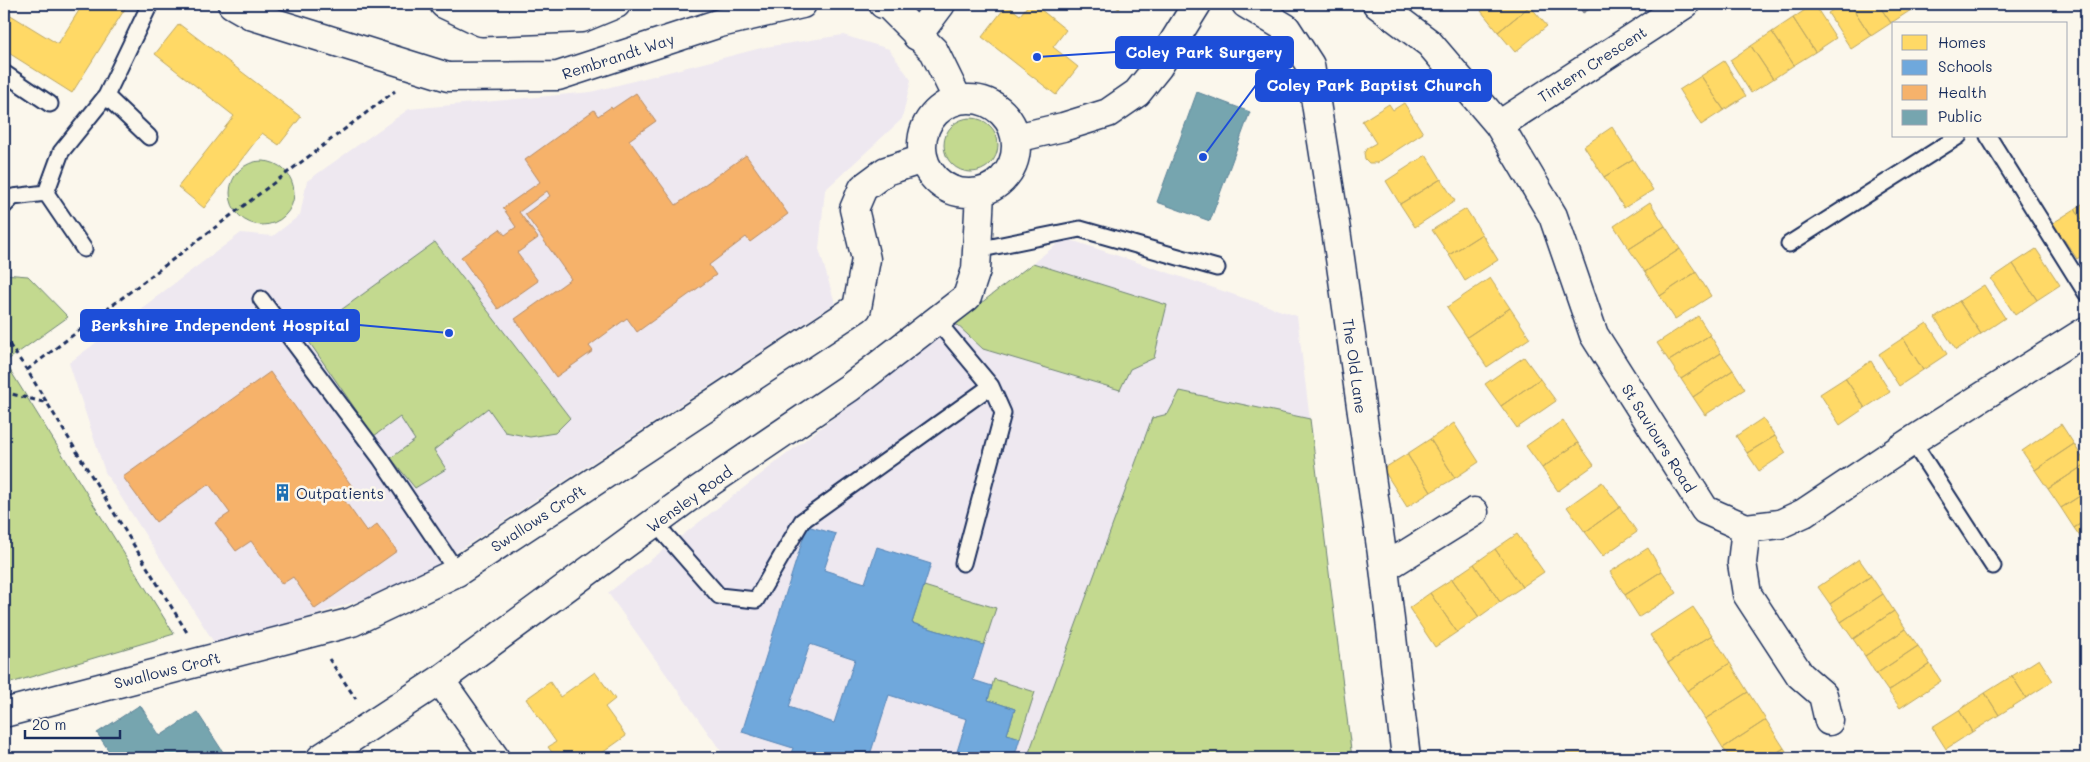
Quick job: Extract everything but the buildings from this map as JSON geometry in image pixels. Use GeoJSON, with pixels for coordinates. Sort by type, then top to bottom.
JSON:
{"type":"FeatureCollection","features":[{"type":"Feature","properties":{"kind":"street","name":"Rembrandt Way"},"geometry":{"type":"LineString","coordinates":[[232,4],[253,16],[448,77],[558,76],[720,24],[802,4]]}},
{"type":"Feature","properties":{"kind":"street"},"geometry":{"type":"LineString","coordinates":[[444,4],[482,22],[582,18],[616,4]]}},
{"type":"Feature","properties":{"kind":"street"},"geometry":{"type":"LineString","coordinates":[[883,4],[888,5],[934,51],[958,100]]}},
{"type":"Feature","properties":{"kind":"street"},"geometry":{"type":"LineString","coordinates":[[917,36],[940,4]]}},
{"type":"Feature","properties":{"kind":"street"},"geometry":{"type":"LineString","coordinates":[[1016,138],[1063,127],[1108,113],[1137,93],[1158,67],[1197,4]]}},
{"type":"Feature","properties":{"kind":"street","name":"The Old Lane"},"geometry":{"type":"LineString","coordinates":[[1246,4],[1286,28],[1310,65],[1336,230],[1384,568],[1406,758]]}},
{"type":"Feature","properties":{"kind":"street","name":"St Saviours Road"},"geometry":{"type":"LineString","coordinates":[[1377,4],[1429,43],[1499,125],[1553,216],[1594,335],[1705,510],[1746,528]]}},
{"type":"Feature","properties":{"kind":"street","name":"Tintern Crescent"},"geometry":{"type":"LineString","coordinates":[[1499,125],[1685,4]]}},
{"type":"Feature","properties":{"kind":"street"},"geometry":{"type":"LineString","coordinates":[[969,99],[990,104],[1007,118],[1016,138],[1016,152],[1012,166],[1004,178],[993,187],[980,192],[966,193],[952,190],[939,183],[930,172],[924,159],[922,144],[925,130],[932,116],[944,106],[958,100],[969,99]]}},
{"type":"Feature","properties":{"kind":"street","name":"Swallows Croft"},"geometry":{"type":"LineString","coordinates":[[4,713],[352,622],[457,572],[857,308],[866,260],[854,209],[863,188],[886,171],[924,159]]}},
{"type":"Feature","properties":{"kind":"street","name":"Wensley Road"},"geometry":{"type":"LineString","coordinates":[[321,758],[440,680],[700,489],[849,388],[966,297],[976,270],[980,192]]}},
{"type":"Feature","properties":{"kind":"street"},"geometry":{"type":"LineString","coordinates":[[1829,721],[1823,695],[1800,675],[1747,594],[1742,563],[1746,528],[1780,524],[1804,513],[1912,440],[2084,338]]}},
{"type":"Feature","properties":{"kind":"street"},"geometry":{"type":"LineString","coordinates":[[1384,568],[1474,512]]}},
{"type":"Feature","properties":{"kind":"street"},"geometry":{"type":"LineString","coordinates":[[440,680],[495,758]]}},
{"type":"Feature","properties":{"kind":"lane"},"geometry":{"type":"LineString","coordinates":[[46,193],[61,152],[106,96],[150,4]]}},
{"type":"Feature","properties":{"kind":"lane"},"geometry":{"type":"LineString","coordinates":[[4,73],[50,104]]}},
{"type":"Feature","properties":{"kind":"lane"},"geometry":{"type":"LineString","coordinates":[[106,96],[149,137]]}},
{"type":"Feature","properties":{"kind":"lane"},"geometry":{"type":"LineString","coordinates":[[1789,244],[1956,138]]}},
{"type":"Feature","properties":{"kind":"lane"},"geometry":{"type":"LineString","coordinates":[[1989,138],[2086,293]]}},
{"type":"Feature","properties":{"kind":"lane"},"geometry":{"type":"LineString","coordinates":[[4,206],[13,197],[46,193]]}},
{"type":"Feature","properties":{"kind":"lane"},"geometry":{"type":"LineString","coordinates":[[46,193],[84,249]]}},
{"type":"Feature","properties":{"kind":"lane"},"geometry":{"type":"LineString","coordinates":[[977,250],[1080,229],[1217,268]]}},
{"type":"Feature","properties":{"kind":"lane"},"geometry":{"type":"LineString","coordinates":[[261,299],[381,459],[457,572]]}},
{"type":"Feature","properties":{"kind":"lane"},"geometry":{"type":"LineString","coordinates":[[936,320],[991,386],[1004,413],[963,563]]}},
{"type":"Feature","properties":{"kind":"lane"},"geometry":{"type":"LineString","coordinates":[[655,523],[718,596],[756,600],[802,521],[991,386]]}},
{"type":"Feature","properties":{"kind":"lane"},"geometry":{"type":"LineString","coordinates":[[1912,440],[1994,566]]}},
{"type":"Feature","properties":{"kind":"path"},"geometry":{"type":"LineString","coordinates":[[27,370],[424,70]]}},
{"type":"Feature","properties":{"kind":"path"},"geometry":{"type":"LineString","coordinates":[[4,337],[27,370],[205,661]]}},
{"type":"Feature","properties":{"kind":"path"},"geometry":{"type":"LineString","coordinates":[[4,392],[47,403]]}},
{"type":"Feature","properties":{"kind":"path"},"geometry":{"type":"LineString","coordinates":[[313,633],[373,724]]}},
{"type":"Feature","properties":{"kind":"shaded area"},"geometry":{"type":"Polygon","coordinates":[[[843,35],[889,49],[911,80],[902,119],[825,190],[819,249],[835,303],[406,585],[217,647],[105,472],[69,363],[241,233],[273,236],[300,215],[307,181],[409,109],[591,92],[765,47],[843,35]]]}},
{"type":"Feature","properties":{"kind":"shaded area"},"geometry":{"type":"Polygon","coordinates":[[[1065,238],[1297,316],[1352,758],[726,758],[608,593],[1065,238]]]}},
{"type":"Feature","properties":{"kind":"green space"},"geometry":{"type":"Polygon","coordinates":[[[971,118],[981,120],[990,126],[996,135],[998,145],[996,155],[990,164],[981,170],[971,172],[961,170],[952,164],[946,155],[944,145],[946,135],[952,126],[961,120],[971,118]]]}},
{"type":"Feature","properties":{"kind":"green space"},"geometry":{"type":"Polygon","coordinates":[[[262,161],[280,167],[288,175],[294,193],[288,211],[280,219],[262,225],[244,219],[236,211],[230,193],[236,175],[244,167],[262,161]]]}},
{"type":"Feature","properties":{"kind":"green space"},"geometry":{"type":"Polygon","coordinates":[[[435,242],[570,418],[555,433],[530,437],[505,432],[488,408],[434,450],[446,469],[415,488],[391,458],[415,440],[400,417],[374,436],[305,336],[435,242]]]}},
{"type":"Feature","properties":{"kind":"green space"},"geometry":{"type":"Polygon","coordinates":[[[1033,263],[1167,305],[1154,358],[1130,369],[1120,390],[983,349],[955,323],[1033,263]]]}},
{"type":"Feature","properties":{"kind":"green space"},"geometry":{"type":"Polygon","coordinates":[[[4,274],[28,276],[68,317],[5,362],[174,634],[4,685],[4,274]]]}},
{"type":"Feature","properties":{"kind":"green space"},"geometry":{"type":"Polygon","coordinates":[[[1180,391],[1310,419],[1352,758],[1027,758],[1152,418],[1168,414],[1180,391]]]}},
{"type":"Feature","properties":{"kind":"green space"},"geometry":{"type":"Polygon","coordinates":[[[924,586],[996,608],[984,645],[912,623],[924,586]]]}},
{"type":"Feature","properties":{"kind":"green space"},"geometry":{"type":"Polygon","coordinates":[[[994,679],[1035,692],[1020,738],[1007,734],[1015,709],[988,700],[994,679]]]}},
{"type":"Feature","properties":{"kind":"place","name":"Coley Park Surgery"},"geometry":{"type":"Point","coordinates":[1037,57]}},
{"type":"Feature","properties":{"kind":"place","name":"Coley Park Baptist Church"},"geometry":{"type":"Point","coordinates":[1203,157]}},
{"type":"Feature","properties":{"kind":"place","name":"Berkshire Independent Hospital"},"geometry":{"type":"Point","coordinates":[449,333]}},
{"type":"Feature","properties":{"kind":"place","name":"Outpatients"},"geometry":{"type":"Point","coordinates":[282,493]}}]}
